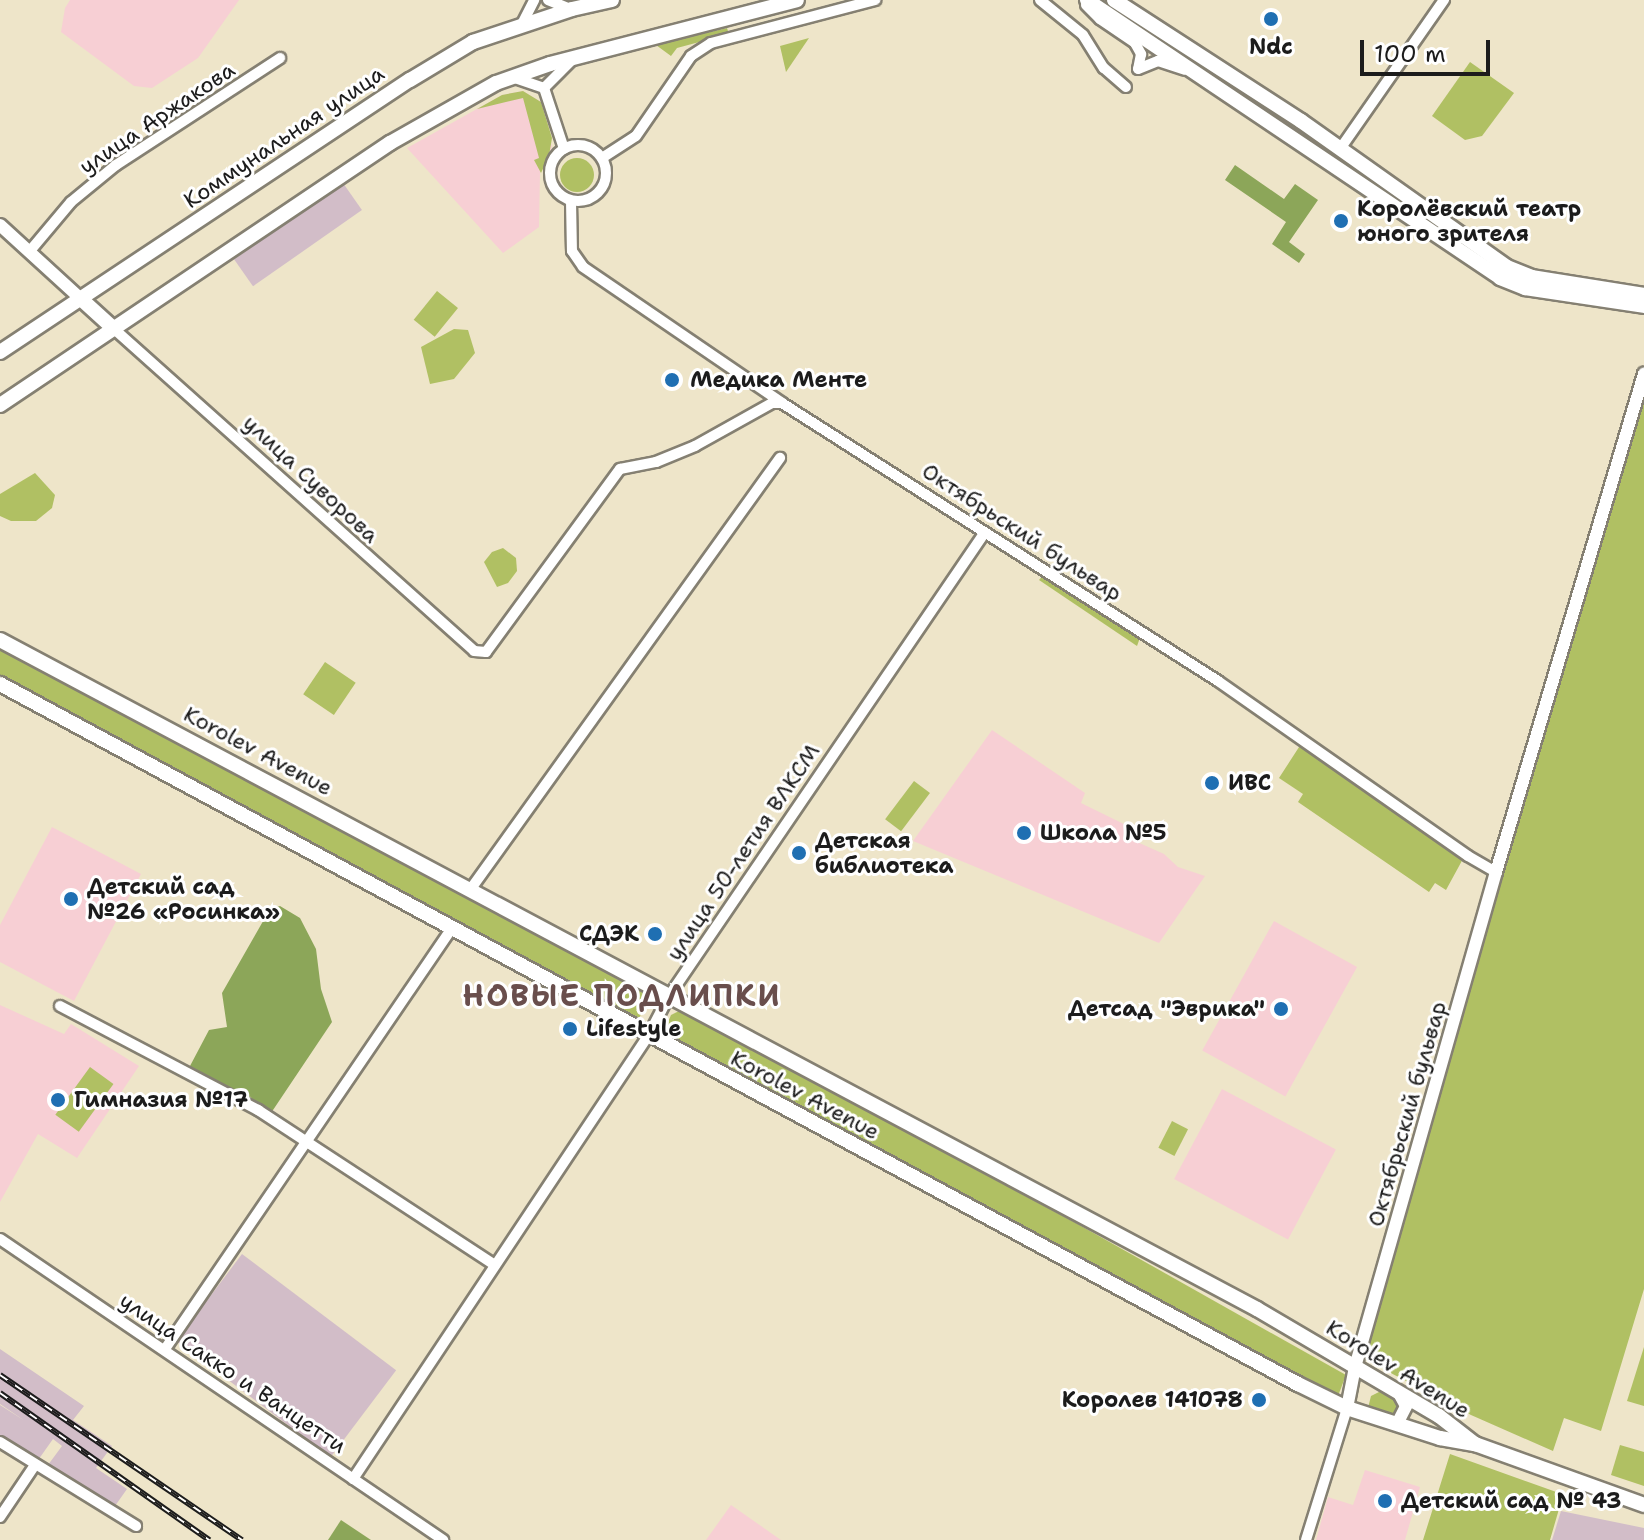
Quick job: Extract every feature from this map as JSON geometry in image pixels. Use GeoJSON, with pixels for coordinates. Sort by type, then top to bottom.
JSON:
{"type":"FeatureCollection","features":[{"type":"Feature","properties":{"kind":"main road","name":"Коммунальная улица"},"geometry":{"type":"LineString","coordinates":[[0,352],[410,80],[473,42],[522,24],[612,0]]}},
{"type":"Feature","properties":{"kind":"main road"},"geometry":{"type":"LineString","coordinates":[[0,405],[401,136],[512,77],[575,57],[797,0]]}},
{"type":"Feature","properties":{"kind":"main road"},"geometry":{"type":"LineString","coordinates":[[1085,0],[1201,76],[1336,156],[1489,272],[1512,284],[1644,306]]}},
{"type":"Feature","properties":{"kind":"main road"},"geometry":{"type":"LineString","coordinates":[[1114,0],[1336,156],[1520,274],[1644,295]]}},
{"type":"Feature","properties":{"kind":"main road"},"geometry":{"type":"LineString","coordinates":[[80,298],[113,328]]}},
{"type":"Feature","properties":{"kind":"main road","name":"Korolev Avenue"},"geometry":{"type":"LineString","coordinates":[[0,640],[1173,1263],[1439,1416],[1478,1445]]}},
{"type":"Feature","properties":{"kind":"main road","name":"Korolev Avenue"},"geometry":{"type":"LineString","coordinates":[[0,684],[648,1036],[1347,1408],[1440,1438],[1478,1445]]}},
{"type":"Feature","properties":{"kind":"main road"},"geometry":{"type":"LineString","coordinates":[[1478,1445],[1644,1505]]}},
{"type":"Feature","properties":{"kind":"street"},"geometry":{"type":"LineString","coordinates":[[522,24],[534,0]]}},
{"type":"Feature","properties":{"kind":"street"},"geometry":{"type":"LineString","coordinates":[[548,0],[572,9]]}},
{"type":"Feature","properties":{"kind":"street"},"geometry":{"type":"LineString","coordinates":[[602,158],[636,136],[691,56],[711,43],[875,0]]}},
{"type":"Feature","properties":{"kind":"street"},"geometry":{"type":"LineString","coordinates":[[1040,0],[1083,35],[1104,68],[1126,87]]}},
{"type":"Feature","properties":{"kind":"street"},"geometry":{"type":"LineString","coordinates":[[1085,0],[1100,19],[1135,43],[1141,54],[1138,69],[1158,61],[1201,76]]}},
{"type":"Feature","properties":{"kind":"street"},"geometry":{"type":"LineString","coordinates":[[1336,156],[1444,0]]}},
{"type":"Feature","properties":{"kind":"street"},"geometry":{"type":"LineString","coordinates":[[544,88],[575,57]]}},
{"type":"Feature","properties":{"kind":"street","name":"улица Аржакова"},"geometry":{"type":"LineString","coordinates":[[29,252],[71,202],[116,165],[280,58]]}},
{"type":"Feature","properties":{"kind":"street"},"geometry":{"type":"LineString","coordinates":[[512,77],[544,88]]}},
{"type":"Feature","properties":{"kind":"street"},"geometry":{"type":"LineString","coordinates":[[544,88],[564,149]]}},
{"type":"Feature","properties":{"kind":"street"},"geometry":{"type":"LineString","coordinates":[[589,147],[602,158],[606,178],[593,197],[571,201],[555,188],[551,177],[556,156],[564,149],[589,147]]}},
{"type":"Feature","properties":{"kind":"street","name":"Октябрьский бульвар"},"geometry":{"type":"LineString","coordinates":[[571,201],[572,251],[583,267],[782,403],[1218,681],[1468,856],[1496,872]]}},
{"type":"Feature","properties":{"kind":"street"},"geometry":{"type":"LineString","coordinates":[[0,225],[80,298]]}},
{"type":"Feature","properties":{"kind":"street","name":"улица Суворова"},"geometry":{"type":"LineString","coordinates":[[113,328],[474,651],[486,652],[620,469],[656,462],[695,446],[772,403],[782,403]]}},
{"type":"Feature","properties":{"kind":"street","name":"Октябрьский бульвар"},"geometry":{"type":"LineString","coordinates":[[1347,1408],[1355,1367],[1496,872],[1644,374]]}},
{"type":"Feature","properties":{"kind":"street"},"geometry":{"type":"LineString","coordinates":[[470,890],[780,458]]}},
{"type":"Feature","properties":{"kind":"street","name":"улица 50-летия ВЛКСМ"},"geometry":{"type":"LineString","coordinates":[[353,1479],[648,1036],[669,996],[985,532]]}},
{"type":"Feature","properties":{"kind":"street"},"geometry":{"type":"LineString","coordinates":[[165,1349],[452,928]]}},
{"type":"Feature","properties":{"kind":"street"},"geometry":{"type":"LineString","coordinates":[[60,1006],[258,1110],[495,1265]]}},
{"type":"Feature","properties":{"kind":"street","name":"улица Сакко и Ванцетти"},"geometry":{"type":"LineString","coordinates":[[0,1239],[443,1540]]}},
{"type":"Feature","properties":{"kind":"street"},"geometry":{"type":"LineString","coordinates":[[1397,1424],[1406,1406],[1400,1395]]}},
{"type":"Feature","properties":{"kind":"street"},"geometry":{"type":"LineString","coordinates":[[1306,1540],[1347,1408]]}},
{"type":"Feature","properties":{"kind":"street"},"geometry":{"type":"LineString","coordinates":[[0,1442],[136,1526]]}},
{"type":"Feature","properties":{"kind":"street"},"geometry":{"type":"LineString","coordinates":[[0,1517],[35,1465]]}},
{"type":"Feature","properties":{"kind":"shaded area"},"geometry":{"type":"Polygon","coordinates":[[[70,0],[239,0],[198,58],[152,88],[134,86],[61,32],[65,8],[70,0]]]}},
{"type":"Feature","properties":{"kind":"shaded area"},"geometry":{"type":"Polygon","coordinates":[[[523,91],[541,102],[552,147],[540,173],[539,227],[503,253],[407,148],[502,95],[523,91]]]}},
{"type":"Feature","properties":{"kind":"shaded area"},"geometry":{"type":"Polygon","coordinates":[[[343,183],[362,210],[253,286],[234,259],[343,183]]]}},
{"type":"Feature","properties":{"kind":"shaded area","name":"Школа №5"},"geometry":{"type":"Polygon","coordinates":[[[992,730],[1085,793],[1081,803],[1132,828],[1128,838],[1164,854],[1178,867],[1205,876],[1159,943],[913,841],[992,730]]]}},
{"type":"Feature","properties":{"kind":"shaded area","name":"Детский сад №26 «Росинка»"},"geometry":{"type":"Polygon","coordinates":[[[52,827],[141,874],[74,1001],[0,962],[0,925],[52,827]]]}},
{"type":"Feature","properties":{"kind":"shaded area","name":"Детсад \"Эврика\""},"geometry":{"type":"Polygon","coordinates":[[[1274,921],[1357,967],[1285,1097],[1202,1050],[1274,921]]]}},
{"type":"Feature","properties":{"kind":"shaded area","name":"Гимназия №17"},"geometry":{"type":"Polygon","coordinates":[[[0,1005],[64,1034],[71,1024],[139,1066],[77,1158],[38,1134],[0,1202],[0,1005]]]}},
{"type":"Feature","properties":{"kind":"shaded area"},"geometry":{"type":"Polygon","coordinates":[[[1222,1089],[1336,1150],[1288,1240],[1174,1179],[1222,1089]]]}},
{"type":"Feature","properties":{"kind":"shaded area"},"geometry":{"type":"Polygon","coordinates":[[[242,1254],[396,1370],[331,1457],[176,1341],[242,1254]]]}},
{"type":"Feature","properties":{"kind":"shaded area"},"geometry":{"type":"Polygon","coordinates":[[[0,1349],[84,1406],[73,1420],[112,1446],[96,1468],[127,1489],[115,1506],[48,1465],[62,1446],[53,1439],[36,1463],[0,1438],[0,1405],[25,1421],[0,1404],[0,1349]]]}},
{"type":"Feature","properties":{"kind":"shaded area","name":"Детский сад № 43"},"geometry":{"type":"Polygon","coordinates":[[[1365,1470],[1420,1487],[1405,1540],[1316,1540],[1328,1497],[1353,1505],[1365,1470]]]}},
{"type":"Feature","properties":{"kind":"shaded area"},"geometry":{"type":"Polygon","coordinates":[[[731,1505],[781,1540],[706,1540],[731,1505]]]}},
{"type":"Feature","properties":{"kind":"shaded area"},"geometry":{"type":"Polygon","coordinates":[[[1561,1511],[1644,1528],[1644,1540],[1552,1540],[1561,1511]]]}},
{"type":"Feature","properties":{"kind":"green space"},"geometry":{"type":"Polygon","coordinates":[[[727,28],[729,34],[677,48],[671,56],[656,45],[727,28]]]}},
{"type":"Feature","properties":{"kind":"green space"},"geometry":{"type":"Polygon","coordinates":[[[809,38],[786,72],[780,46],[809,38]]]}},
{"type":"Feature","properties":{"kind":"green space"},"geometry":{"type":"Polygon","coordinates":[[[1470,62],[1514,93],[1482,136],[1465,140],[1432,116],[1470,62]]]}},
{"type":"Feature","properties":{"kind":"green space"},"geometry":{"type":"Polygon","coordinates":[[[523,91],[541,102],[552,138],[549,156],[541,173],[534,160],[539,158],[523,98],[477,109],[502,95],[523,91]]]}},
{"type":"Feature","properties":{"kind":"green space"},"geometry":{"type":"Polygon","coordinates":[[[577,158],[589,163],[594,175],[589,187],[577,192],[565,187],[560,175],[565,163],[577,158]]]}},
{"type":"Feature","properties":{"kind":"green space"},"geometry":{"type":"Polygon","coordinates":[[[1235,165],[1284,199],[1295,184],[1318,200],[1289,242],[1305,254],[1299,263],[1272,244],[1286,222],[1225,180],[1235,165]]]}},
{"type":"Feature","properties":{"kind":"green space"},"geometry":{"type":"Polygon","coordinates":[[[437,291],[458,308],[435,337],[414,320],[437,291]]]}},
{"type":"Feature","properties":{"kind":"green space"},"geometry":{"type":"Polygon","coordinates":[[[454,329],[468,330],[475,353],[454,379],[430,384],[421,347],[454,329]]]}},
{"type":"Feature","properties":{"kind":"green space"},"geometry":{"type":"Polygon","coordinates":[[[1644,401],[1644,1289],[1601,1431],[1564,1418],[1553,1451],[1471,1415],[1364,1359],[1511,835],[1644,401]]]}},
{"type":"Feature","properties":{"kind":"green space"},"geometry":{"type":"Polygon","coordinates":[[[35,473],[55,495],[52,508],[36,521],[11,521],[0,516],[0,494],[35,473]]]}},
{"type":"Feature","properties":{"kind":"green space"},"geometry":{"type":"Polygon","coordinates":[[[503,548],[516,558],[517,571],[508,583],[497,587],[484,562],[492,552],[503,548]]]}},
{"type":"Feature","properties":{"kind":"green space"},"geometry":{"type":"Polygon","coordinates":[[[1045,573],[1141,635],[1137,646],[1039,580],[1045,573]]]}},
{"type":"Feature","properties":{"kind":"green space"},"geometry":{"type":"Polygon","coordinates":[[[0,650],[651,996],[637,1022],[0,684],[0,650]]]}},
{"type":"Feature","properties":{"kind":"green space"},"geometry":{"type":"Polygon","coordinates":[[[325,662],[356,683],[334,715],[303,694],[325,662]]]}},
{"type":"Feature","properties":{"kind":"green space"},"geometry":{"type":"Polygon","coordinates":[[[1301,744],[1464,857],[1446,890],[1435,883],[1429,892],[1298,802],[1303,794],[1279,778],[1301,744]]]}},
{"type":"Feature","properties":{"kind":"green space"},"geometry":{"type":"Polygon","coordinates":[[[914,781],[930,793],[901,831],[885,819],[914,781]]]}},
{"type":"Feature","properties":{"kind":"green space"},"geometry":{"type":"Polygon","coordinates":[[[280,906],[300,918],[316,949],[321,989],[332,1022],[271,1113],[254,1111],[251,1097],[193,1083],[190,1066],[209,1030],[227,1027],[222,993],[270,909],[280,906]]]}},
{"type":"Feature","properties":{"kind":"green space"},"geometry":{"type":"Polygon","coordinates":[[[679,1011],[1074,1222],[1346,1375],[1338,1396],[663,1034],[671,1015],[679,1011]]]}},
{"type":"Feature","properties":{"kind":"green space"},"geometry":{"type":"Polygon","coordinates":[[[90,1067],[113,1084],[79,1132],[55,1115],[90,1067]]]}},
{"type":"Feature","properties":{"kind":"green space"},"geometry":{"type":"Polygon","coordinates":[[[1172,1121],[1188,1129],[1174,1156],[1158,1148],[1172,1121]]]}},
{"type":"Feature","properties":{"kind":"green space"},"geometry":{"type":"Polygon","coordinates":[[[1644,1347],[1644,1406],[1627,1401],[1644,1347]]]}},
{"type":"Feature","properties":{"kind":"green space"},"geometry":{"type":"Polygon","coordinates":[[[1381,1391],[1399,1401],[1401,1410],[1397,1414],[1390,1416],[1368,1408],[1371,1396],[1381,1391]]]}},
{"type":"Feature","properties":{"kind":"green space"},"geometry":{"type":"Polygon","coordinates":[[[1620,1445],[1644,1452],[1644,1486],[1611,1475],[1620,1445]]]}},
{"type":"Feature","properties":{"kind":"green space"},"geometry":{"type":"Polygon","coordinates":[[[1450,1454],[1576,1499],[1575,1504],[1559,1509],[1550,1540],[1423,1540],[1450,1454]]]}},
{"type":"Feature","properties":{"kind":"green space"},"geometry":{"type":"Polygon","coordinates":[[[341,1520],[371,1540],[328,1540],[341,1520]]]}},
{"type":"Feature","properties":{"kind":"railway"},"geometry":{"type":"LineString","coordinates":[[0,1375],[242,1540]]}},
{"type":"Feature","properties":{"kind":"railway"},"geometry":{"type":"LineString","coordinates":[[0,1393],[209,1540]]}},
{"type":"Feature","properties":{"kind":"place","name":"Ndc"},"geometry":{"type":"Point","coordinates":[1271,19]}},
{"type":"Feature","properties":{"kind":"place","name":"Королёвский театр юного зрителя"},"geometry":{"type":"Point","coordinates":[1341,221]}},
{"type":"Feature","properties":{"kind":"place","name":"Медика Менте"},"geometry":{"type":"Point","coordinates":[672,380]}},
{"type":"Feature","properties":{"kind":"place","name":"ИВС"},"geometry":{"type":"Point","coordinates":[1212,783]}},
{"type":"Feature","properties":{"kind":"place","name":"Школа №5"},"geometry":{"type":"Point","coordinates":[1024,833]}},
{"type":"Feature","properties":{"kind":"place","name":"Детская библиотека"},"geometry":{"type":"Point","coordinates":[799,853]}},
{"type":"Feature","properties":{"kind":"place","name":"Детский сад №26 «Росинка»"},"geometry":{"type":"Point","coordinates":[71,899]}},
{"type":"Feature","properties":{"kind":"place","name":"СДЭК"},"geometry":{"type":"Point","coordinates":[655,934]}},
{"type":"Feature","properties":{"kind":"place","name":"Детсад \"Эврика\""},"geometry":{"type":"Point","coordinates":[1281,1009]}},
{"type":"Feature","properties":{"kind":"place","name":"Lifestyle"},"geometry":{"type":"Point","coordinates":[570,1029]}},
{"type":"Feature","properties":{"kind":"place","name":"Гимназия №17"},"geometry":{"type":"Point","coordinates":[58,1100]}},
{"type":"Feature","properties":{"kind":"place","name":"Королев 141078"},"geometry":{"type":"Point","coordinates":[1259,1400]}},
{"type":"Feature","properties":{"kind":"place","name":"Детский сад № 43"},"geometry":{"type":"Point","coordinates":[1385,1501]}},
{"type":"Feature","properties":{"kind":"district","name":"НОВЫЕ ПОДЛИПКИ"},"geometry":{"type":"Point","coordinates":[622,996]}}]}
